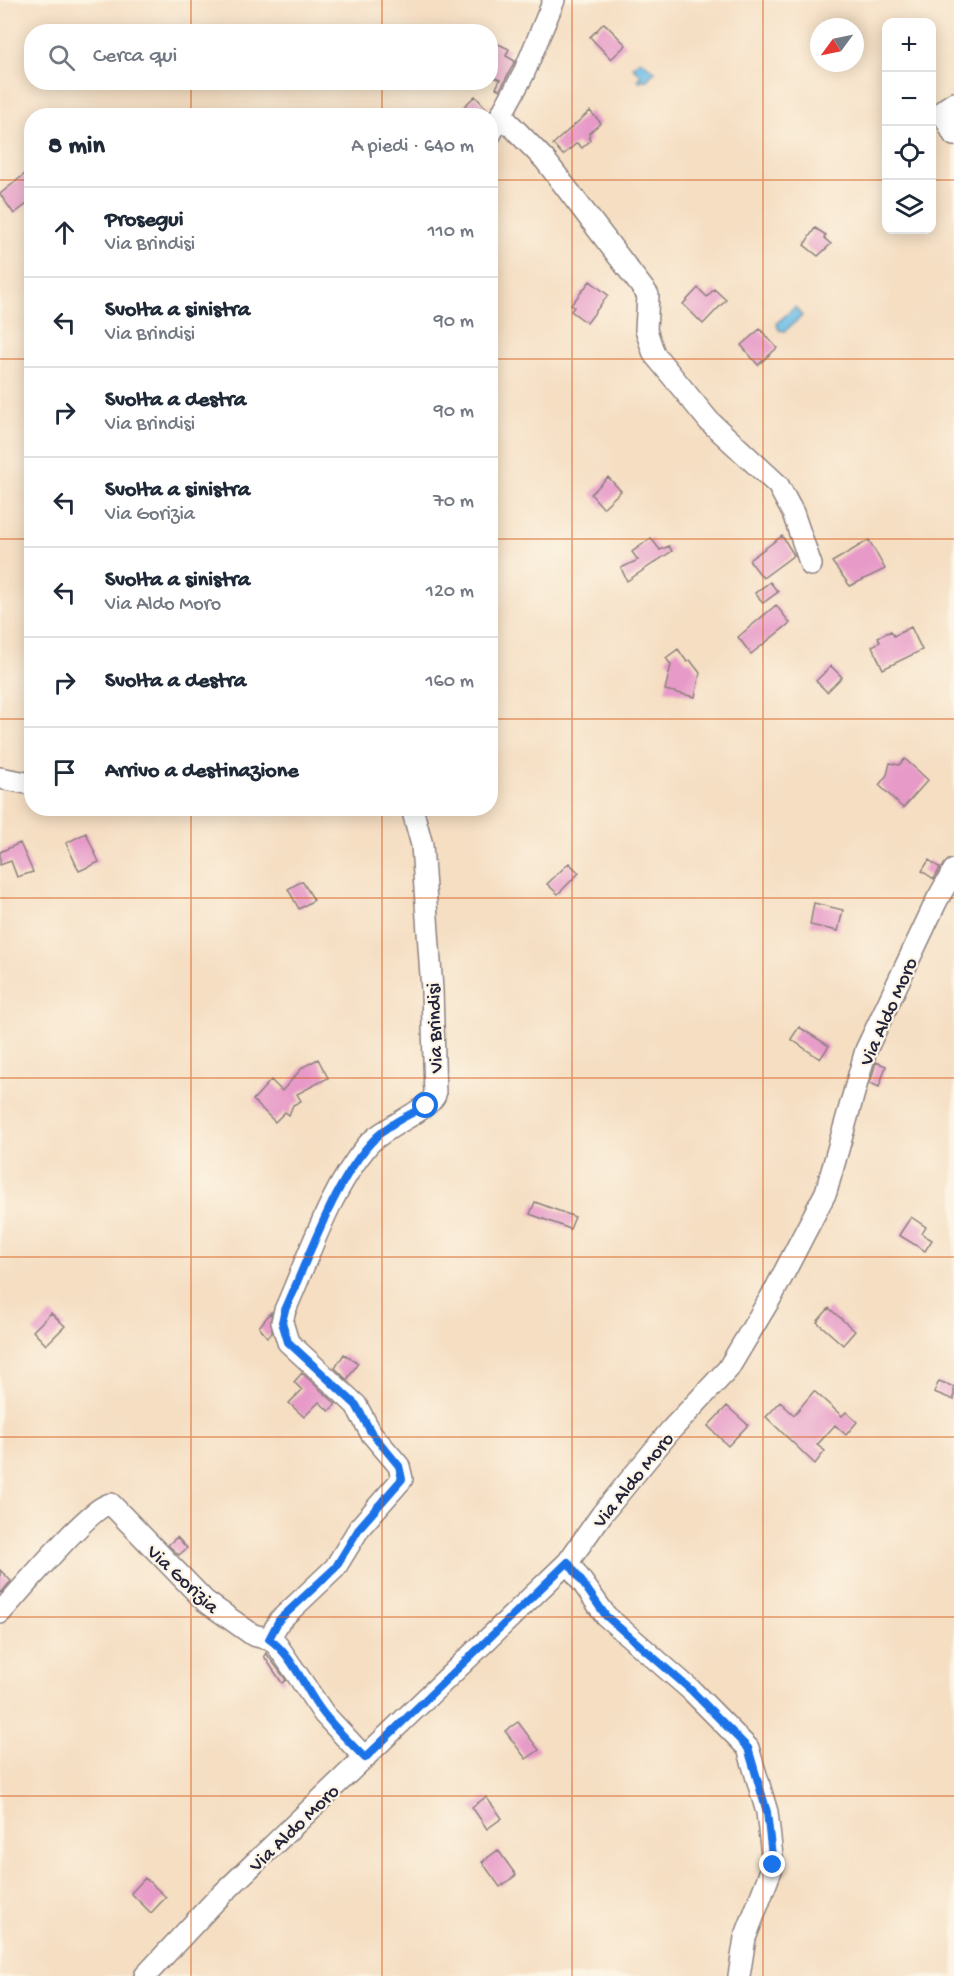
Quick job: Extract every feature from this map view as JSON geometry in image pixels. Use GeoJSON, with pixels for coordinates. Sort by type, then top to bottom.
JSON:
{"type":"FeatureCollection","features":[{"type":"Feature","properties":{"kind":"street"},"geometry":{"type":"LineString","coordinates":[[498,121],[523,75],[554,0]]}},
{"type":"Feature","properties":{"kind":"street"},"geometry":{"type":"LineString","coordinates":[[954,103],[945,109],[944,115],[954,135]]}},
{"type":"Feature","properties":{"kind":"street"},"geometry":{"type":"LineString","coordinates":[[501,116],[545,160],[648,294],[646,330],[654,354],[709,421],[778,485],[793,513],[810,565]]}},
{"type":"Feature","properties":{"kind":"street"},"geometry":{"type":"LineString","coordinates":[[0,778],[24,782]]}},
{"type":"Feature","properties":{"kind":"street","name":"Via Brindisi"},"geometry":{"type":"LineString","coordinates":[[269,1639],[279,1620],[335,1568],[360,1527],[402,1479],[399,1466],[371,1432],[356,1405],[288,1342],[282,1322],[285,1310],[337,1194],[366,1147],[383,1130],[426,1106],[435,1095],[432,990],[422,845],[414,816]]}},
{"type":"Feature","properties":{"kind":"street","name":"Via Aldo Moro"},"geometry":{"type":"LineString","coordinates":[[144,1976],[214,1902],[568,1562],[602,1514],[669,1431],[728,1369],[774,1292],[826,1192],[866,1050],[937,900],[954,870]]}},
{"type":"Feature","properties":{"kind":"street","name":"Via Gorizia"},"geometry":{"type":"LineString","coordinates":[[0,1613],[87,1519],[105,1504],[111,1504],[205,1602],[253,1635],[269,1639],[277,1645],[293,1665],[324,1714],[365,1758]]}},
{"type":"Feature","properties":{"kind":"street"},"geometry":{"type":"LineString","coordinates":[[568,1562],[606,1616],[691,1690],[748,1748],[767,1812],[773,1865],[745,1938],[739,1976]]}},
{"type":"Feature","properties":{"kind":"water"},"geometry":{"type":"Polygon","coordinates":[[[640,60],[655,71],[646,81],[643,79],[640,82],[638,79],[641,75],[633,67],[640,60]]]}},
{"type":"Feature","properties":{"kind":"water"},"geometry":{"type":"Polygon","coordinates":[[[795,307],[802,316],[785,331],[779,330],[777,323],[795,307]]]}},
{"type":"Feature","properties":{"kind":"building"},"geometry":{"type":"Polygon","coordinates":[[[604,23],[626,45],[611,59],[590,37],[604,23]]]}},
{"type":"Feature","properties":{"kind":"building"},"geometry":{"type":"Polygon","coordinates":[[[498,44],[509,49],[506,56],[515,61],[500,90],[498,84],[500,80],[498,79],[498,44]]]}},
{"type":"Feature","properties":{"kind":"building"},"geometry":{"type":"Polygon","coordinates":[[[475,96],[486,108],[462,108],[475,96]]]}},
{"type":"Feature","properties":{"kind":"building"},"geometry":{"type":"Polygon","coordinates":[[[590,111],[601,123],[589,133],[590,141],[582,148],[577,143],[563,155],[553,144],[590,111]]]}},
{"type":"Feature","properties":{"kind":"building"},"geometry":{"type":"Polygon","coordinates":[[[24,175],[24,206],[14,214],[0,194],[24,175]]]}},
{"type":"Feature","properties":{"kind":"building"},"geometry":{"type":"Polygon","coordinates":[[[815,228],[826,235],[824,238],[831,244],[818,256],[804,245],[815,228]]]}},
{"type":"Feature","properties":{"kind":"building"},"geometry":{"type":"Polygon","coordinates":[[[590,281],[608,295],[587,323],[571,311],[574,307],[571,305],[590,281]]]}},
{"type":"Feature","properties":{"kind":"building"},"geometry":{"type":"Polygon","coordinates":[[[698,288],[707,297],[714,289],[726,300],[703,324],[683,304],[698,288]]]}},
{"type":"Feature","properties":{"kind":"building"},"geometry":{"type":"Polygon","coordinates":[[[760,329],[777,348],[758,365],[741,345],[760,329]]]}},
{"type":"Feature","properties":{"kind":"building"},"geometry":{"type":"Polygon","coordinates":[[[608,477],[621,491],[603,508],[591,494],[608,477]]]}},
{"type":"Feature","properties":{"kind":"building"},"geometry":{"type":"Polygon","coordinates":[[[782,536],[794,555],[763,578],[749,560],[782,536]]]}},
{"type":"Feature","properties":{"kind":"building"},"geometry":{"type":"Polygon","coordinates":[[[651,538],[660,550],[669,546],[672,551],[627,581],[621,568],[638,560],[632,552],[651,538]]]}},
{"type":"Feature","properties":{"kind":"building"},"geometry":{"type":"Polygon","coordinates":[[[869,540],[885,569],[850,586],[832,562],[869,540]]]}},
{"type":"Feature","properties":{"kind":"building"},"geometry":{"type":"Polygon","coordinates":[[[770,582],[778,592],[763,603],[755,593],[770,582]]]}},
{"type":"Feature","properties":{"kind":"building"},"geometry":{"type":"Polygon","coordinates":[[[776,605],[790,623],[751,654],[738,637],[776,605]]]}},
{"type":"Feature","properties":{"kind":"building"},"geometry":{"type":"Polygon","coordinates":[[[911,627],[922,650],[883,669],[872,646],[880,642],[878,637],[891,631],[894,636],[911,627]]]}},
{"type":"Feature","properties":{"kind":"building"},"geometry":{"type":"Polygon","coordinates":[[[678,649],[687,662],[690,660],[700,673],[695,697],[665,690],[671,665],[666,658],[678,649]]]}},
{"type":"Feature","properties":{"kind":"building"},"geometry":{"type":"Polygon","coordinates":[[[831,666],[842,677],[827,692],[816,681],[831,666]]]}},
{"type":"Feature","properties":{"kind":"building"},"geometry":{"type":"Polygon","coordinates":[[[905,759],[928,780],[903,808],[879,785],[887,775],[890,763],[899,765],[905,759]]]}},
{"type":"Feature","properties":{"kind":"building"},"geometry":{"type":"Polygon","coordinates":[[[86,833],[99,862],[79,871],[66,843],[86,833]]]}},
{"type":"Feature","properties":{"kind":"building"},"geometry":{"type":"Polygon","coordinates":[[[20,843],[33,872],[17,877],[11,861],[0,865],[0,852],[20,843]]]}},
{"type":"Feature","properties":{"kind":"building"},"geometry":{"type":"Polygon","coordinates":[[[929,860],[940,868],[934,879],[922,871],[929,860]]]}},
{"type":"Feature","properties":{"kind":"building"},"geometry":{"type":"Polygon","coordinates":[[[569,863],[579,873],[558,894],[547,884],[569,863]]]}},
{"type":"Feature","properties":{"kind":"building"},"geometry":{"type":"Polygon","coordinates":[[[302,881],[314,900],[299,909],[288,889],[302,881]]]}},
{"type":"Feature","properties":{"kind":"building"},"geometry":{"type":"Polygon","coordinates":[[[814,903],[843,910],[838,931],[810,925],[814,903]]]}},
{"type":"Feature","properties":{"kind":"building"},"geometry":{"type":"Polygon","coordinates":[[[799,1027],[829,1046],[820,1059],[791,1039],[799,1027]]]}},
{"type":"Feature","properties":{"kind":"building"},"geometry":{"type":"Polygon","coordinates":[[[318,1059],[328,1078],[297,1094],[301,1101],[293,1105],[289,1115],[285,1112],[275,1122],[253,1100],[271,1080],[282,1091],[303,1067],[318,1059]]]}},
{"type":"Feature","properties":{"kind":"building"},"geometry":{"type":"Polygon","coordinates":[[[876,1062],[886,1066],[879,1087],[870,1083],[876,1062]]]}},
{"type":"Feature","properties":{"kind":"building"},"geometry":{"type":"Polygon","coordinates":[[[535,1202],[575,1217],[570,1229],[530,1214],[535,1202]]]}},
{"type":"Feature","properties":{"kind":"building"},"geometry":{"type":"Polygon","coordinates":[[[911,1217],[926,1227],[922,1234],[932,1240],[925,1251],[899,1235],[911,1217]]]}},
{"type":"Feature","properties":{"kind":"building"},"geometry":{"type":"Polygon","coordinates":[[[829,1308],[855,1331],[843,1345],[817,1322],[829,1308]]]}},
{"type":"Feature","properties":{"kind":"building"},"geometry":{"type":"Polygon","coordinates":[[[271,1312],[272,1333],[267,1337],[259,1327],[271,1312]]]}},
{"type":"Feature","properties":{"kind":"building"},"geometry":{"type":"Polygon","coordinates":[[[51,1313],[65,1326],[46,1345],[33,1331],[51,1313]]]}},
{"type":"Feature","properties":{"kind":"building"},"geometry":{"type":"Polygon","coordinates":[[[344,1354],[358,1363],[347,1380],[335,1368],[344,1354]]]}},
{"type":"Feature","properties":{"kind":"building"},"geometry":{"type":"Polygon","coordinates":[[[302,1373],[336,1404],[329,1411],[319,1402],[304,1417],[289,1403],[302,1390],[294,1382],[302,1373]]]}},
{"type":"Feature","properties":{"kind":"building"},"geometry":{"type":"Polygon","coordinates":[[[939,1381],[954,1387],[954,1400],[934,1392],[939,1381]]]}},
{"type":"Feature","properties":{"kind":"building"},"geometry":{"type":"Polygon","coordinates":[[[814,1391],[842,1416],[846,1412],[857,1422],[846,1435],[835,1425],[817,1445],[825,1451],[815,1464],[766,1417],[780,1402],[794,1415],[814,1391]]]}},
{"type":"Feature","properties":{"kind":"building"},"geometry":{"type":"Polygon","coordinates":[[[727,1406],[748,1425],[728,1446],[708,1426],[727,1406]]]}},
{"type":"Feature","properties":{"kind":"building"},"geometry":{"type":"Polygon","coordinates":[[[177,1537],[187,1548],[179,1555],[168,1545],[177,1537]]]}},
{"type":"Feature","properties":{"kind":"building"},"geometry":{"type":"Polygon","coordinates":[[[0,1570],[11,1581],[1,1593],[0,1592],[0,1570]]]}},
{"type":"Feature","properties":{"kind":"building"},"geometry":{"type":"Polygon","coordinates":[[[266,1653],[286,1680],[282,1683],[264,1656],[266,1653]]]}},
{"type":"Feature","properties":{"kind":"building"},"geometry":{"type":"Polygon","coordinates":[[[518,1722],[539,1750],[526,1759],[505,1731],[518,1722]]]}},
{"type":"Feature","properties":{"kind":"building"},"geometry":{"type":"Polygon","coordinates":[[[486,1797],[502,1818],[487,1829],[472,1807],[486,1797]]]}},
{"type":"Feature","properties":{"kind":"building"},"geometry":{"type":"Polygon","coordinates":[[[498,1850],[516,1875],[500,1887],[482,1862],[498,1850]]]}},
{"type":"Feature","properties":{"kind":"building"},"geometry":{"type":"Polygon","coordinates":[[[145,1878],[166,1897],[151,1913],[131,1893],[145,1878]]]}},
{"type":"Feature","properties":{"kind":"route"},"geometry":{"type":"LineString","coordinates":[[426,1106],[383,1130],[366,1147],[337,1194],[285,1310],[282,1322],[288,1342],[343,1390],[356,1405],[371,1432],[399,1466],[402,1479],[360,1527],[335,1568],[279,1620],[269,1639],[277,1645],[293,1665],[324,1714],[365,1758],[568,1562],[606,1616],[691,1690],[748,1748],[767,1812],[773,1865]]}}]}
